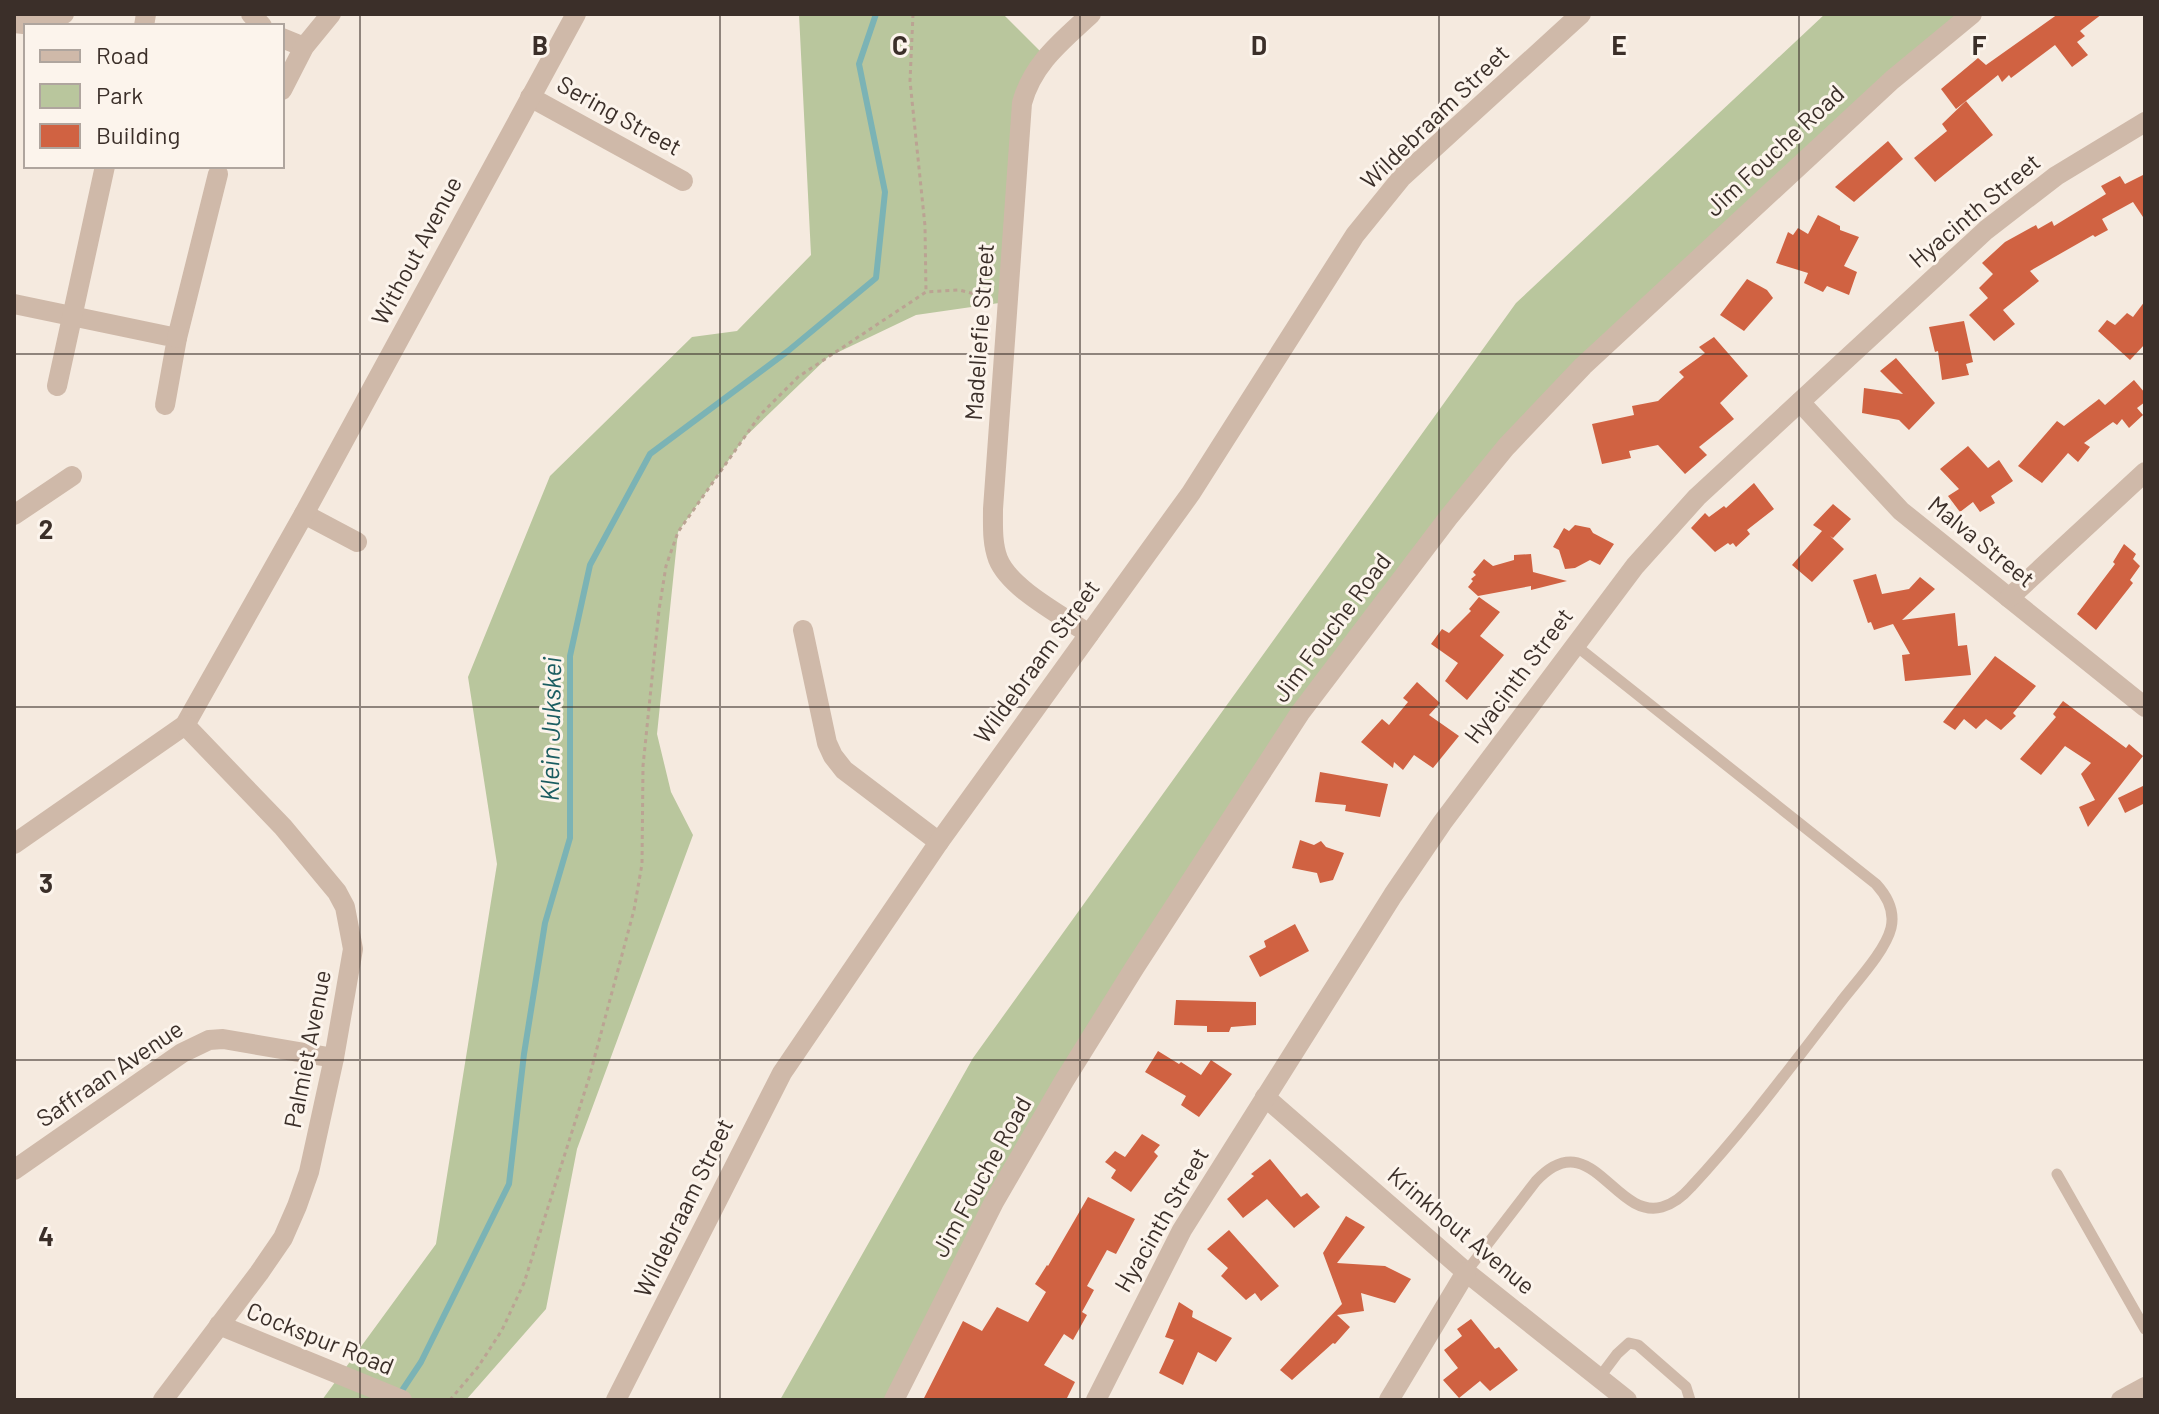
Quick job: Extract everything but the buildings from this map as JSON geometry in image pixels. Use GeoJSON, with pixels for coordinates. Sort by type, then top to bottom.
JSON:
{"type":"FeatureCollection","features":[{"type":"Feature","properties":{"kind":"street"},"geometry":{"type":"LineString","coordinates":[[36,24],[64,14]]}},
{"type":"Feature","properties":{"kind":"street"},"geometry":{"type":"LineString","coordinates":[[284,86],[304,47],[331,14]]}},
{"type":"Feature","properties":{"kind":"street","name":"Without Avenue"},"geometry":{"type":"LineString","coordinates":[[14,844],[185,725],[304,514],[576,14]]}},
{"type":"Feature","properties":{"kind":"street","name":"Madeliefie Street"},"geometry":{"type":"LineString","coordinates":[[1089,634],[1015,582],[1000,564],[994,543],[993,509],[1022,103],[1027,86],[1044,58],[1091,14]]}},
{"type":"Feature","properties":{"kind":"street","name":"Wildebraam Street"},"geometry":{"type":"LineString","coordinates":[[616,1400],[782,1073],[939,842],[1191,493],[1355,235],[1402,177],[1581,14]]}},
{"type":"Feature","properties":{"kind":"street","name":"Jim Fouche Road"},"geometry":{"type":"LineString","coordinates":[[894,1400],[994,1202],[1135,967],[1300,713],[1448,518],[1506,447],[1583,366],[1892,80],[1972,14]]}},
{"type":"Feature","properties":{"kind":"street"},"geometry":{"type":"LineString","coordinates":[[284,39],[304,47]]}},
{"type":"Feature","properties":{"kind":"street","name":"Sering Street"},"geometry":{"type":"LineString","coordinates":[[530,97],[683,181]]}},
{"type":"Feature","properties":{"kind":"street","name":"Hyacinth Street"},"geometry":{"type":"LineString","coordinates":[[1096,1400],[1182,1230],[1393,895],[1442,823],[1635,566],[1680,515],[1986,230],[2056,176],[2145,122]]}},
{"type":"Feature","properties":{"kind":"street"},"geometry":{"type":"LineString","coordinates":[[57,386],[105,168]]}},
{"type":"Feature","properties":{"kind":"street"},"geometry":{"type":"LineString","coordinates":[[165,405],[177,338],[218,174]]}},
{"type":"Feature","properties":{"kind":"street"},"geometry":{"type":"LineString","coordinates":[[14,304],[177,338]]}},
{"type":"Feature","properties":{"kind":"street","name":"Malva Street"},"geometry":{"type":"LineString","coordinates":[[1800,402],[1901,511],[2145,707]]}},
{"type":"Feature","properties":{"kind":"street"},"geometry":{"type":"LineString","coordinates":[[2009,598],[2145,472]]}},
{"type":"Feature","properties":{"kind":"street"},"geometry":{"type":"LineString","coordinates":[[14,515],[72,476]]}},
{"type":"Feature","properties":{"kind":"street"},"geometry":{"type":"LineString","coordinates":[[304,514],[357,542]]}},
{"type":"Feature","properties":{"kind":"street"},"geometry":{"type":"LineString","coordinates":[[803,630],[827,743],[833,756],[844,770],[939,842]]}},
{"type":"Feature","properties":{"kind":"street","name":"Palmiet Avenue"},"geometry":{"type":"LineString","coordinates":[[163,1400],[283,1238],[297,1206],[309,1172],[334,1058],[353,949],[345,907],[337,892],[283,827],[185,725]]}},
{"type":"Feature","properties":{"kind":"street","name":"Saffraan Avenue"},"geometry":{"type":"LineString","coordinates":[[14,1170],[182,1053],[209,1040],[223,1039],[334,1058]]}},
{"type":"Feature","properties":{"kind":"street","name":"Krinkhout Avenue"},"geometry":{"type":"LineString","coordinates":[[1265,1097],[1466,1272],[1627,1400]]}},
{"type":"Feature","properties":{"kind":"street"},"geometry":{"type":"LineString","coordinates":[[1389,1400],[1466,1272]]}},
{"type":"Feature","properties":{"kind":"street","name":"Cockspur Road"},"geometry":{"type":"LineString","coordinates":[[219,1325],[402,1400]]}},
{"type":"Feature","properties":{"kind":"street"},"geometry":{"type":"LineString","coordinates":[[2121,1400],[2145,1387]]}},
{"type":"Feature","properties":{"kind":"lane"},"geometry":{"type":"LineString","coordinates":[[1466,1272],[1536,1181],[1562,1164],[1572,1162],[1594,1169],[1623,1195],[1645,1207],[1662,1207],[1681,1197],[1758,1109],[1870,963],[1891,930],[1887,899],[1876,884],[1575,645]]}},
{"type":"Feature","properties":{"kind":"lane"},"geometry":{"type":"LineString","coordinates":[[2057,1174],[2145,1329]]}},
{"type":"Feature","properties":{"kind":"lane"},"geometry":{"type":"LineString","coordinates":[[1599,1378],[1629,1343],[1638,1345],[1686,1387],[1690,1400]]}},
{"type":"Feature","properties":{"kind":"path"},"geometry":{"type":"LineString","coordinates":[[913,14],[910,81],[925,226],[926,292]]}},
{"type":"Feature","properties":{"kind":"path"},"geometry":{"type":"LineString","coordinates":[[450,1400],[478,1367],[502,1330],[524,1283],[589,1078],[634,910],[642,864],[643,766],[659,610],[666,566],[678,532],[760,415],[798,377],[926,292],[959,290],[1009,303]]}},
{"type":"Feature","properties":{"kind":"green space"},"geometry":{"type":"Polygon","coordinates":[[[799,14],[1003,14],[1049,60],[1034,79],[1006,302],[916,315],[828,357],[745,437],[678,532],[657,734],[671,792],[693,835],[577,1149],[546,1309],[466,1400],[322,1400],[436,1244],[497,864],[468,677],[550,476],[692,337],[737,331],[811,255],[799,14]]]}},
{"type":"Feature","properties":{"kind":"green space"},"geometry":{"type":"Polygon","coordinates":[[[1825,14],[1969,14],[1534,415],[1244,786],[891,1400],[780,1400],[973,1058],[1516,303],[1825,14]]]}},
{"type":"Feature","properties":{"kind":"waterway","name":"Klein Jukskei"},"geometry":{"type":"LineString","coordinates":[[399,1395],[421,1362],[509,1184],[524,1054],[545,923],[570,838],[570,656],[590,565],[650,454],[788,351],[876,278],[885,192],[859,64],[876,14]]}}]}
